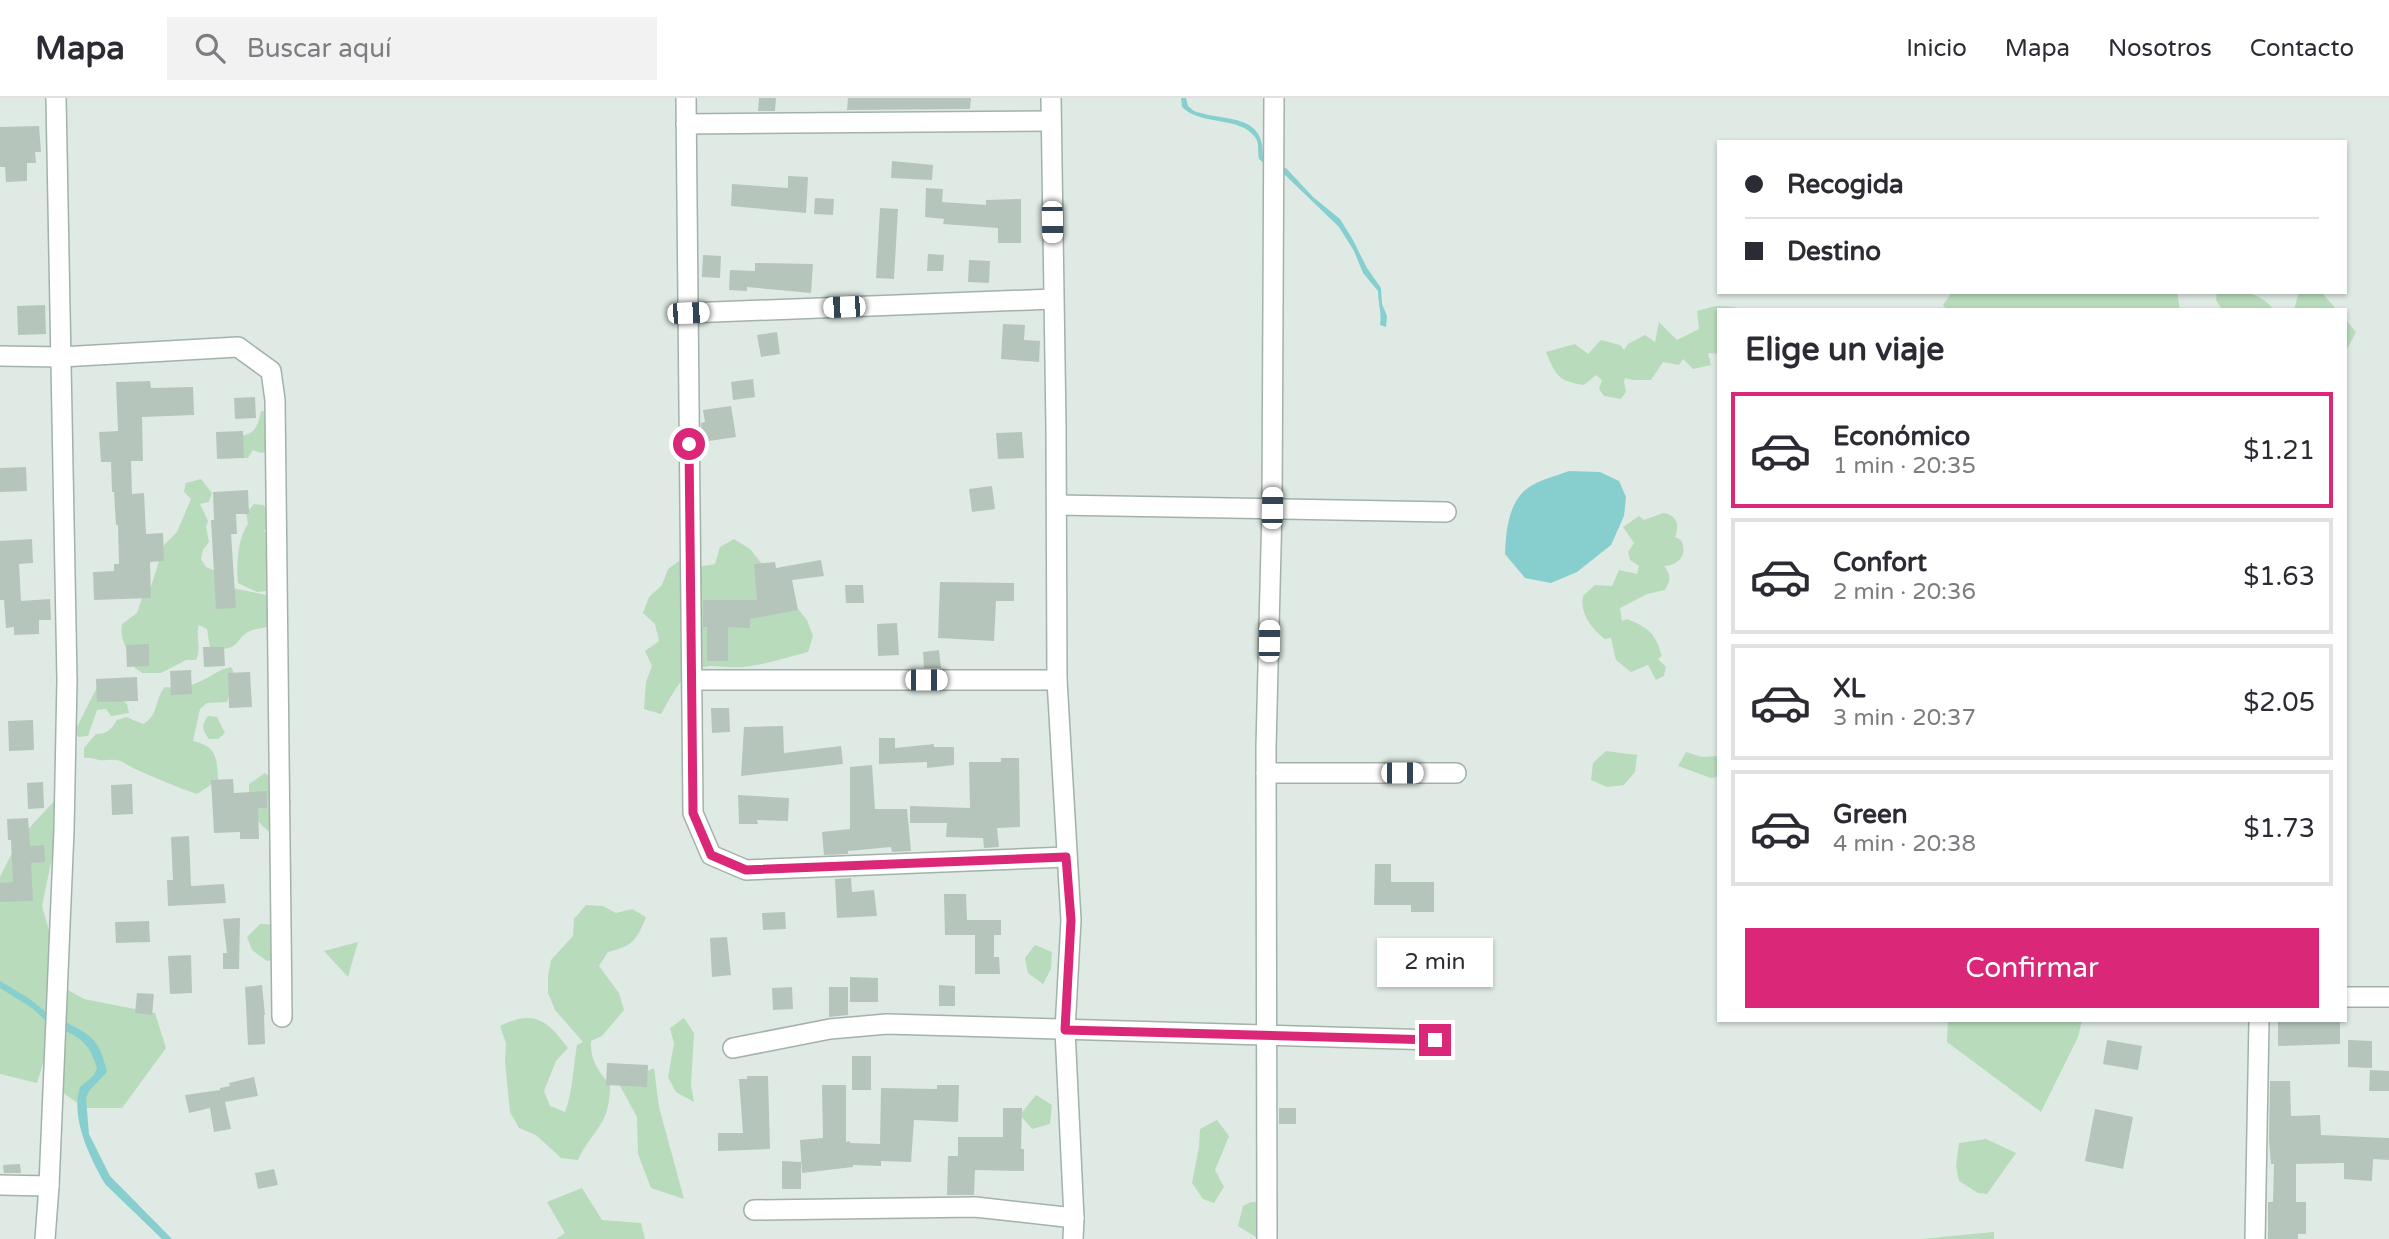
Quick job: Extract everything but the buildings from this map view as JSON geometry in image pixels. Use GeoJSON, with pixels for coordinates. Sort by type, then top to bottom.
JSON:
{"type":"FeatureCollection","features":[{"type":"Feature","properties":{"kind":"street"},"geometry":{"type":"LineString","coordinates":[[45,1239],[64,830],[67,680],[56,98]]}},
{"type":"Feature","properties":{"kind":"street"},"geometry":{"type":"LineString","coordinates":[[686,98],[693,813],[711,855],[746,870],[1066,857]]}},
{"type":"Feature","properties":{"kind":"street"},"geometry":{"type":"LineString","coordinates":[[1051,98],[1057,680],[1071,920],[1065,1030],[1073,1239]]}},
{"type":"Feature","properties":{"kind":"street"},"geometry":{"type":"LineString","coordinates":[[1267,1239],[1266,773],[1272,508],[1274,98]]}},
{"type":"Feature","properties":{"kind":"street"},"geometry":{"type":"LineString","coordinates":[[686,124],[1050,121]]}},
{"type":"Feature","properties":{"kind":"street"},"geometry":{"type":"LineString","coordinates":[[688,313],[1053,299]]}},
{"type":"Feature","properties":{"kind":"street"},"geometry":{"type":"LineString","coordinates":[[0,356],[61,357],[238,347],[271,371],[275,400],[282,1017]]}},
{"type":"Feature","properties":{"kind":"street"},"geometry":{"type":"LineString","coordinates":[[1057,505],[1446,512]]}},
{"type":"Feature","properties":{"kind":"street"},"geometry":{"type":"LineString","coordinates":[[692,680],[1057,680]]}},
{"type":"Feature","properties":{"kind":"street"},"geometry":{"type":"LineString","coordinates":[[1266,773],[1456,773]]}},
{"type":"Feature","properties":{"kind":"street"},"geometry":{"type":"LineString","coordinates":[[2347,997],[2389,997]]}},
{"type":"Feature","properties":{"kind":"street"},"geometry":{"type":"LineString","coordinates":[[2255,1239],[2259,1022]]}},
{"type":"Feature","properties":{"kind":"street"},"geometry":{"type":"LineString","coordinates":[[733,1048],[830,1029],[887,1024],[1435,1040]]}},
{"type":"Feature","properties":{"kind":"street"},"geometry":{"type":"LineString","coordinates":[[0,1185],[49,1186]]}},
{"type":"Feature","properties":{"kind":"street"},"geometry":{"type":"LineString","coordinates":[[754,1210],[975,1207],[1074,1218]]}},
{"type":"Feature","properties":{"kind":"green space"},"geometry":{"type":"Polygon","coordinates":[[[1951,294],[2177,294],[2180,308],[1945,308],[1943,305],[1951,294]]]}},
{"type":"Feature","properties":{"kind":"green space"},"geometry":{"type":"Polygon","coordinates":[[[2217,294],[2248,294],[2262,299],[2272,308],[2221,308],[2216,300],[2217,294]]]}},
{"type":"Feature","properties":{"kind":"green space"},"geometry":{"type":"Polygon","coordinates":[[[2298,294],[2323,294],[2335,308],[2295,308],[2298,294]]]}},
{"type":"Feature","properties":{"kind":"green space"},"geometry":{"type":"Polygon","coordinates":[[[1716,306],[1736,308],[1717,308],[1717,354],[1708,353],[1711,365],[1693,369],[1683,359],[1679,365],[1663,362],[1651,380],[1625,378],[1626,392],[1621,399],[1604,396],[1599,389],[1602,380],[1596,375],[1584,385],[1563,379],[1556,372],[1546,352],[1575,344],[1588,354],[1601,340],[1620,345],[1624,350],[1628,344],[1645,335],[1655,342],[1659,322],[1677,340],[1699,329],[1697,311],[1716,306]]]}},
{"type":"Feature","properties":{"kind":"green space"},"geometry":{"type":"Polygon","coordinates":[[[2347,321],[2356,332],[2347,349],[2347,321]]]}},
{"type":"Feature","properties":{"kind":"green space"},"geometry":{"type":"Polygon","coordinates":[[[261,411],[270,411],[270,451],[261,453],[253,450],[248,458],[238,458],[232,451],[240,436],[255,428],[261,411]]]}},
{"type":"Feature","properties":{"kind":"green space"},"geometry":{"type":"Polygon","coordinates":[[[201,479],[212,493],[209,502],[200,504],[208,521],[206,527],[209,542],[201,559],[206,567],[223,574],[231,588],[267,595],[275,600],[270,625],[253,630],[233,646],[221,649],[210,648],[207,629],[199,625],[196,660],[186,660],[161,673],[142,673],[135,668],[124,643],[122,624],[137,613],[143,595],[150,590],[164,545],[177,532],[191,499],[184,492],[186,483],[201,479]]]}},
{"type":"Feature","properties":{"kind":"green space"},"geometry":{"type":"Polygon","coordinates":[[[254,504],[263,505],[271,511],[272,528],[264,530],[273,550],[276,590],[257,592],[238,583],[238,552],[248,524],[246,513],[254,504]]]}},
{"type":"Feature","properties":{"kind":"green space"},"geometry":{"type":"Polygon","coordinates":[[[1663,513],[1676,521],[1675,537],[1681,540],[1683,555],[1678,561],[1664,566],[1669,578],[1665,590],[1647,594],[1620,608],[1622,621],[1627,619],[1641,625],[1657,642],[1662,656],[1658,659],[1666,667],[1664,676],[1656,680],[1648,665],[1631,672],[1616,660],[1611,638],[1605,639],[1585,615],[1583,596],[1595,585],[1612,586],[1619,570],[1637,574],[1639,566],[1630,560],[1628,552],[1634,543],[1623,527],[1639,516],[1644,520],[1663,513]]]}},
{"type":"Feature","properties":{"kind":"green space"},"geometry":{"type":"Polygon","coordinates":[[[734,539],[750,549],[807,620],[813,636],[808,652],[751,666],[701,668],[680,683],[661,714],[644,709],[646,682],[652,666],[645,651],[659,641],[655,624],[643,613],[649,597],[662,585],[668,569],[682,559],[698,567],[715,564],[720,547],[734,539]]]}},
{"type":"Feature","properties":{"kind":"green space"},"geometry":{"type":"Polygon","coordinates":[[[231,667],[235,675],[227,702],[207,703],[200,709],[193,741],[207,746],[214,754],[218,780],[197,794],[119,761],[84,758],[84,748],[96,734],[108,731],[117,720],[126,717],[143,724],[148,721],[165,687],[191,685],[231,667]]]}},
{"type":"Feature","properties":{"kind":"green space"},"geometry":{"type":"Polygon","coordinates":[[[101,684],[127,704],[129,713],[111,716],[106,709],[97,710],[88,736],[79,737],[74,733],[101,684]]]}},
{"type":"Feature","properties":{"kind":"green space"},"geometry":{"type":"Polygon","coordinates":[[[208,716],[217,717],[225,733],[218,739],[209,739],[205,733],[203,725],[208,716]]]}},
{"type":"Feature","properties":{"kind":"green space"},"geometry":{"type":"Polygon","coordinates":[[[1606,751],[1637,755],[1635,772],[1624,785],[1607,787],[1591,780],[1593,763],[1606,751]]]}},
{"type":"Feature","properties":{"kind":"green space"},"geometry":{"type":"Polygon","coordinates":[[[1686,752],[1702,757],[1717,756],[1717,777],[1711,778],[1678,766],[1686,752]]]}},
{"type":"Feature","properties":{"kind":"green space"},"geometry":{"type":"Polygon","coordinates":[[[265,773],[281,785],[291,802],[281,818],[268,831],[254,815],[249,799],[249,784],[265,773]]]}},
{"type":"Feature","properties":{"kind":"green space"},"geometry":{"type":"Polygon","coordinates":[[[58,797],[57,834],[42,906],[53,945],[52,981],[84,999],[155,1013],[166,1048],[122,1108],[85,1108],[53,1086],[47,1050],[37,1083],[0,1074],[0,877],[19,839],[58,797]]]}},
{"type":"Feature","properties":{"kind":"green space"},"geometry":{"type":"Polygon","coordinates":[[[586,905],[603,906],[616,913],[632,909],[646,917],[633,941],[608,952],[599,966],[619,993],[624,1010],[602,1036],[591,1041],[596,1064],[610,1085],[609,1097],[604,1118],[578,1160],[561,1158],[536,1135],[519,1128],[510,1112],[506,1043],[500,1026],[522,1018],[539,1020],[553,1030],[568,1048],[556,1061],[544,1091],[550,1106],[565,1112],[577,1045],[583,1042],[555,1010],[548,993],[548,977],[551,960],[573,936],[574,919],[586,905]]]}},
{"type":"Feature","properties":{"kind":"green space"},"geometry":{"type":"Polygon","coordinates":[[[260,924],[278,925],[285,959],[267,961],[252,950],[247,937],[260,924]]]}},
{"type":"Feature","properties":{"kind":"green space"},"geometry":{"type":"Polygon","coordinates":[[[358,942],[348,977],[324,951],[358,942]]]}},
{"type":"Feature","properties":{"kind":"green space"},"geometry":{"type":"Polygon","coordinates":[[[1035,945],[1052,952],[1051,969],[1043,984],[1028,973],[1025,958],[1035,945]]]}},
{"type":"Feature","properties":{"kind":"green space"},"geometry":{"type":"Polygon","coordinates":[[[684,1018],[694,1033],[691,1085],[694,1102],[676,1092],[668,1077],[674,1044],[670,1028],[684,1018]]]}},
{"type":"Feature","properties":{"kind":"green space"},"geometry":{"type":"Polygon","coordinates":[[[1948,1022],[2082,1022],[2078,1037],[2041,1112],[1947,1042],[1948,1022]]]}},
{"type":"Feature","properties":{"kind":"green space"},"geometry":{"type":"Polygon","coordinates":[[[654,1068],[659,1107],[684,1199],[651,1188],[638,1154],[637,1117],[619,1084],[654,1068]]]}},
{"type":"Feature","properties":{"kind":"green space"},"geometry":{"type":"Polygon","coordinates":[[[1036,1095],[1052,1105],[1050,1124],[1032,1129],[1020,1115],[1036,1095]]]}},
{"type":"Feature","properties":{"kind":"green space"},"geometry":{"type":"Polygon","coordinates":[[[1217,1120],[1229,1136],[1215,1170],[1224,1187],[1214,1203],[1203,1199],[1192,1183],[1200,1129],[1217,1120]]]}},
{"type":"Feature","properties":{"kind":"green space"},"geometry":{"type":"Polygon","coordinates":[[[1986,1139],[2016,1153],[1987,1194],[1978,1193],[1959,1181],[1956,1166],[1959,1143],[1986,1139]]]}},
{"type":"Feature","properties":{"kind":"green space"},"geometry":{"type":"Polygon","coordinates":[[[582,1188],[602,1220],[641,1223],[645,1239],[556,1239],[565,1233],[547,1202],[582,1188]]]}},
{"type":"Feature","properties":{"kind":"green space"},"geometry":{"type":"Polygon","coordinates":[[[1259,1202],[1259,1239],[1238,1226],[1243,1206],[1259,1202]]]}},
{"type":"Feature","properties":{"kind":"green space"},"geometry":{"type":"Polygon","coordinates":[[[1994,1232],[1994,1239],[1921,1239],[1994,1232]]]}},
{"type":"Feature","properties":{"kind":"water"},"geometry":{"type":"Polygon","coordinates":[[[1181,98],[1186,98],[1188,106],[1194,111],[1250,125],[1262,142],[1263,156],[1271,163],[1267,166],[1259,159],[1257,139],[1248,130],[1190,113],[1182,107],[1181,98]]]}},
{"type":"Feature","properties":{"kind":"water"},"geometry":{"type":"Polygon","coordinates":[[[1279,165],[1287,169],[1313,197],[1340,219],[1381,288],[1382,304],[1387,316],[1386,327],[1380,325],[1378,291],[1363,273],[1354,251],[1339,227],[1285,175],[1277,172],[1279,165]]]}},
{"type":"Feature","properties":{"kind":"water"},"geometry":{"type":"Polygon","coordinates":[[[1569,471],[1600,472],[1619,481],[1626,497],[1624,516],[1611,545],[1577,572],[1551,583],[1525,578],[1505,554],[1507,527],[1512,509],[1521,494],[1532,485],[1569,471]]]}},
{"type":"Feature","properties":{"kind":"water"},"geometry":{"type":"Polygon","coordinates":[[[0,981],[30,999],[52,1017],[47,1022],[32,1008],[0,988],[0,981]]]}},
{"type":"Feature","properties":{"kind":"water"},"geometry":{"type":"Polygon","coordinates":[[[62,1020],[93,1039],[104,1061],[107,1072],[86,1098],[89,1134],[110,1176],[172,1239],[162,1239],[105,1184],[93,1162],[83,1137],[78,1099],[80,1087],[94,1075],[97,1068],[85,1044],[61,1029],[62,1020]]]}},
{"type":"Feature","properties":{"kind":"route"},"geometry":{"type":"LineString","coordinates":[[689,444],[693,813],[711,855],[746,870],[1066,857],[1071,920],[1065,1030],[1435,1040]]}}]}
